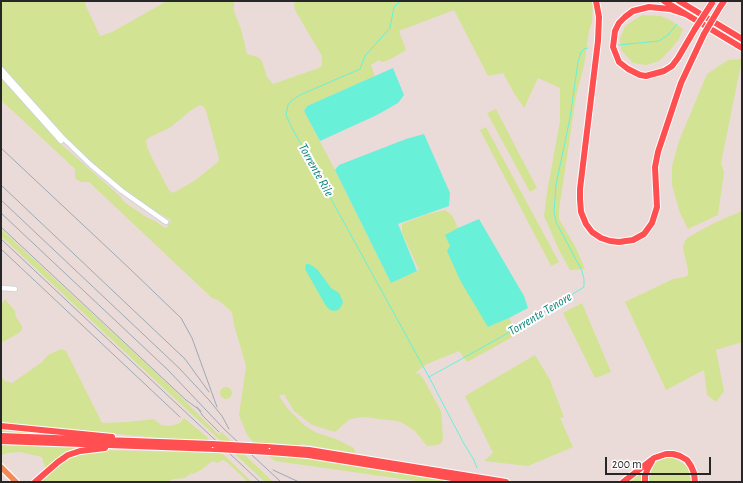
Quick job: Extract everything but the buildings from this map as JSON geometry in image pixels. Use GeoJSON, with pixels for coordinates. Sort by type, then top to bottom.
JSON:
{"type":"FeatureCollection","features":[{"type":"Feature","properties":{"kind":"highway"},"geometry":{"type":"LineString","coordinates":[[596,1],[599,18],[598,41],[580,199],[583,217],[592,232],[601,238],[620,242],[633,240],[644,234],[649,228],[656,212],[657,201],[655,166],[661,143],[681,83],[704,34],[724,1]]}},
{"type":"Feature","properties":{"kind":"highway"},"geometry":{"type":"LineString","coordinates":[[664,1],[742,48]]}},
{"type":"Feature","properties":{"kind":"highway"},"geometry":{"type":"LineString","coordinates":[[679,1],[742,39]]}},
{"type":"Feature","properties":{"kind":"highway"},"geometry":{"type":"LineString","coordinates":[[685,14],[670,9],[649,7],[633,12],[625,17],[619,23],[614,39],[613,47],[619,62],[628,69],[640,75],[646,76],[664,71],[672,66],[712,2]]}},
{"type":"Feature","properties":{"kind":"highway"},"geometry":{"type":"LineString","coordinates":[[1,426],[119,437],[150,444]]}},
{"type":"Feature","properties":{"kind":"highway"},"geometry":{"type":"LineString","coordinates":[[1,436],[315,451],[506,482]]}},
{"type":"Feature","properties":{"kind":"highway"},"geometry":{"type":"LineString","coordinates":[[1,441],[150,444]]}},
{"type":"Feature","properties":{"kind":"highway"},"geometry":{"type":"LineString","coordinates":[[35,482],[68,455],[80,451],[150,444]]}},
{"type":"Feature","properties":{"kind":"highway"},"geometry":{"type":"LineString","coordinates":[[268,449],[477,482]]}},
{"type":"Feature","properties":{"kind":"highway"},"geometry":{"type":"LineString","coordinates":[[623,482],[654,458],[666,454],[673,454],[687,460],[694,473],[696,482]]}},
{"type":"Feature","properties":{"kind":"highway"},"geometry":{"type":"LineString","coordinates":[[645,482],[645,476],[648,468],[654,458]]}},
{"type":"Feature","properties":{"kind":"main road"},"geometry":{"type":"LineString","coordinates":[[1,467],[16,482]]}},
{"type":"Feature","properties":{"kind":"street"},"geometry":{"type":"LineString","coordinates":[[1,69],[76,152],[113,184],[166,222],[164,224],[123,196],[89,168],[58,138],[1,74]]}},
{"type":"Feature","properties":{"kind":"street"},"geometry":{"type":"LineString","coordinates":[[1,288],[15,289]]}},
{"type":"Feature","properties":{"kind":"shaded area"},"geometry":{"type":"Polygon","coordinates":[[[1,1],[86,1],[85,4],[100,36],[112,32],[167,1],[234,1],[234,11],[241,29],[247,54],[258,57],[262,61],[267,77],[273,84],[319,68],[322,65],[322,56],[295,10],[295,1],[593,1],[592,23],[589,31],[584,66],[576,96],[559,210],[559,219],[576,248],[585,269],[570,270],[559,250],[544,216],[560,121],[560,88],[538,78],[524,108],[503,73],[488,76],[454,10],[399,31],[406,50],[389,60],[382,62],[379,60],[371,65],[375,76],[307,106],[304,111],[391,283],[419,270],[402,233],[402,224],[425,215],[445,210],[452,215],[458,228],[446,235],[488,327],[509,318],[518,334],[467,362],[459,351],[427,364],[414,374],[419,373],[441,411],[442,443],[427,446],[415,431],[397,421],[363,417],[350,419],[335,432],[312,425],[294,411],[284,394],[279,396],[287,408],[305,426],[317,433],[336,439],[354,448],[355,453],[301,444],[298,447],[275,443],[254,443],[247,435],[239,415],[246,366],[234,325],[232,312],[218,300],[212,298],[89,182],[81,182],[75,178],[75,169],[1,100],[1,77],[62,145],[121,197],[123,201],[165,228],[171,220],[144,205],[84,157],[50,122],[1,66],[1,1]],[[200,105],[190,111],[171,127],[146,140],[147,147],[153,160],[169,190],[173,193],[194,181],[218,162],[219,158],[204,107],[200,105]]]}},
{"type":"Feature","properties":{"kind":"shaded area"},"geometry":{"type":"Polygon","coordinates":[[[642,15],[661,16],[672,21],[683,29],[679,39],[659,61],[646,65],[633,63],[621,50],[620,39],[625,26],[642,15]]]}},
{"type":"Feature","properties":{"kind":"shaded area"},"geometry":{"type":"Polygon","coordinates":[[[742,59],[721,163],[724,172],[718,215],[688,229],[680,213],[672,185],[672,166],[679,141],[707,74],[728,60],[742,59]]]}},
{"type":"Feature","properties":{"kind":"shaded area"},"geometry":{"type":"Polygon","coordinates":[[[393,68],[404,95],[398,103],[377,115],[320,141],[304,111],[307,106],[393,68]]]}},
{"type":"Feature","properties":{"kind":"shaded area"},"geometry":{"type":"Polygon","coordinates":[[[496,109],[537,188],[530,192],[487,113],[496,109]]]}},
{"type":"Feature","properties":{"kind":"shaded area"},"geometry":{"type":"Polygon","coordinates":[[[486,127],[559,262],[551,266],[480,130],[486,127]]]}},
{"type":"Feature","properties":{"kind":"shaded area"},"geometry":{"type":"Polygon","coordinates":[[[424,134],[450,193],[449,206],[398,224],[417,271],[391,283],[335,170],[339,165],[406,139],[424,134]]]}},
{"type":"Feature","properties":{"kind":"shaded area"},"geometry":{"type":"Polygon","coordinates":[[[742,211],[742,342],[716,350],[724,391],[716,402],[707,395],[704,370],[666,390],[625,302],[673,279],[688,275],[683,248],[687,238],[714,223],[742,211]]]}},
{"type":"Feature","properties":{"kind":"shaded area"},"geometry":{"type":"Polygon","coordinates":[[[479,219],[524,296],[528,308],[488,327],[461,282],[447,251],[450,246],[445,235],[479,219]]]}},
{"type":"Feature","properties":{"kind":"shaded area"},"geometry":{"type":"Polygon","coordinates":[[[1,229],[170,386],[219,435],[222,432],[232,442],[221,441],[158,383],[1,236],[1,229]]]}},
{"type":"Feature","properties":{"kind":"shaded area"},"geometry":{"type":"Polygon","coordinates":[[[306,264],[309,264],[317,269],[331,288],[339,293],[343,302],[338,310],[330,310],[326,306],[305,269],[306,264]]]}},
{"type":"Feature","properties":{"kind":"shaded area"},"geometry":{"type":"Polygon","coordinates":[[[5,299],[15,311],[16,317],[22,326],[22,330],[1,343],[1,304],[5,299]]]}},
{"type":"Feature","properties":{"kind":"shaded area"},"geometry":{"type":"Polygon","coordinates":[[[582,303],[611,372],[595,378],[563,313],[582,303]]]}},
{"type":"Feature","properties":{"kind":"shaded area"},"geometry":{"type":"Polygon","coordinates":[[[61,349],[66,351],[102,423],[154,419],[161,425],[170,426],[180,423],[184,418],[210,441],[171,439],[1,423],[1,376],[5,381],[12,383],[42,362],[48,355],[61,349]]]}},
{"type":"Feature","properties":{"kind":"shaded area"},"geometry":{"type":"Polygon","coordinates":[[[535,355],[550,380],[564,417],[560,418],[573,447],[528,466],[484,461],[493,453],[465,396],[535,355]]]}},
{"type":"Feature","properties":{"kind":"shaded area"},"geometry":{"type":"Polygon","coordinates":[[[226,387],[230,389],[232,393],[230,397],[226,399],[222,397],[220,393],[222,389],[226,387]]]}},
{"type":"Feature","properties":{"kind":"shaded area"},"geometry":{"type":"Polygon","coordinates":[[[1,428],[31,431],[31,433],[1,433],[1,428]]]}},
{"type":"Feature","properties":{"kind":"shaded area"},"geometry":{"type":"Polygon","coordinates":[[[1,445],[76,447],[45,468],[42,457],[20,452],[1,455],[1,445]]]}},
{"type":"Feature","properties":{"kind":"shaded area"},"geometry":{"type":"Polygon","coordinates":[[[100,450],[222,453],[252,482],[248,482],[223,460],[217,463],[214,461],[211,462],[201,470],[193,474],[191,473],[185,478],[174,479],[166,482],[36,482],[68,456],[100,450]]]}},
{"type":"Feature","properties":{"kind":"shaded area"},"geometry":{"type":"Polygon","coordinates":[[[234,453],[243,453],[273,482],[265,482],[234,453]]]}},
{"type":"Feature","properties":{"kind":"shaded area"},"geometry":{"type":"Polygon","coordinates":[[[267,454],[317,459],[461,482],[423,482],[275,461],[267,454]]]}},
{"type":"Feature","properties":{"kind":"shaded area"},"geometry":{"type":"Polygon","coordinates":[[[666,458],[673,458],[688,467],[692,482],[648,482],[647,475],[650,468],[656,462],[666,458]]]}},
{"type":"Feature","properties":{"kind":"shaded area"},"geometry":{"type":"Polygon","coordinates":[[[643,469],[641,482],[628,482],[643,469]]]}},
{"type":"Feature","properties":{"kind":"waterway","name":"Torrente Rile"},"geometry":{"type":"LineString","coordinates":[[402,1],[394,7],[390,28],[365,56],[360,69],[300,95],[288,105],[286,115],[477,468]]}},
{"type":"Feature","properties":{"kind":"waterway","name":"Torrente Tenore"},"geometry":{"type":"LineString","coordinates":[[619,45],[659,41],[668,35],[677,24]]}},
{"type":"Feature","properties":{"kind":"waterway","name":"Torrente Tenore"},"geometry":{"type":"LineString","coordinates":[[429,377],[528,322],[584,287],[582,271],[556,222],[554,212],[556,185],[570,118],[578,62],[581,52],[588,48]]}},
{"type":"Feature","properties":{"kind":"railway"},"geometry":{"type":"LineString","coordinates":[[1,148],[181,318],[192,338],[217,407]]}},
{"type":"Feature","properties":{"kind":"railway"},"geometry":{"type":"LineString","coordinates":[[1,185],[185,359],[209,392]]}},
{"type":"Feature","properties":{"kind":"railway"},"geometry":{"type":"LineString","coordinates":[[1,200],[179,368],[209,400],[222,416],[229,429]]}},
{"type":"Feature","properties":{"kind":"railway"},"geometry":{"type":"LineString","coordinates":[[1,213],[168,370],[225,430],[281,482]]}},
{"type":"Feature","properties":{"kind":"railway"},"geometry":{"type":"LineString","coordinates":[[1,227],[186,400],[201,411]]}},
{"type":"Feature","properties":{"kind":"railway"},"geometry":{"type":"LineString","coordinates":[[1,239],[260,482]]}},
{"type":"Feature","properties":{"kind":"railway"},"geometry":{"type":"LineString","coordinates":[[1,249],[180,417]]}},
{"type":"Feature","properties":{"kind":"railway"},"geometry":{"type":"LineString","coordinates":[[197,407],[203,416],[219,432]]}},
{"type":"Feature","properties":{"kind":"railway"},"geometry":{"type":"LineString","coordinates":[[273,470],[299,482]]}}]}
